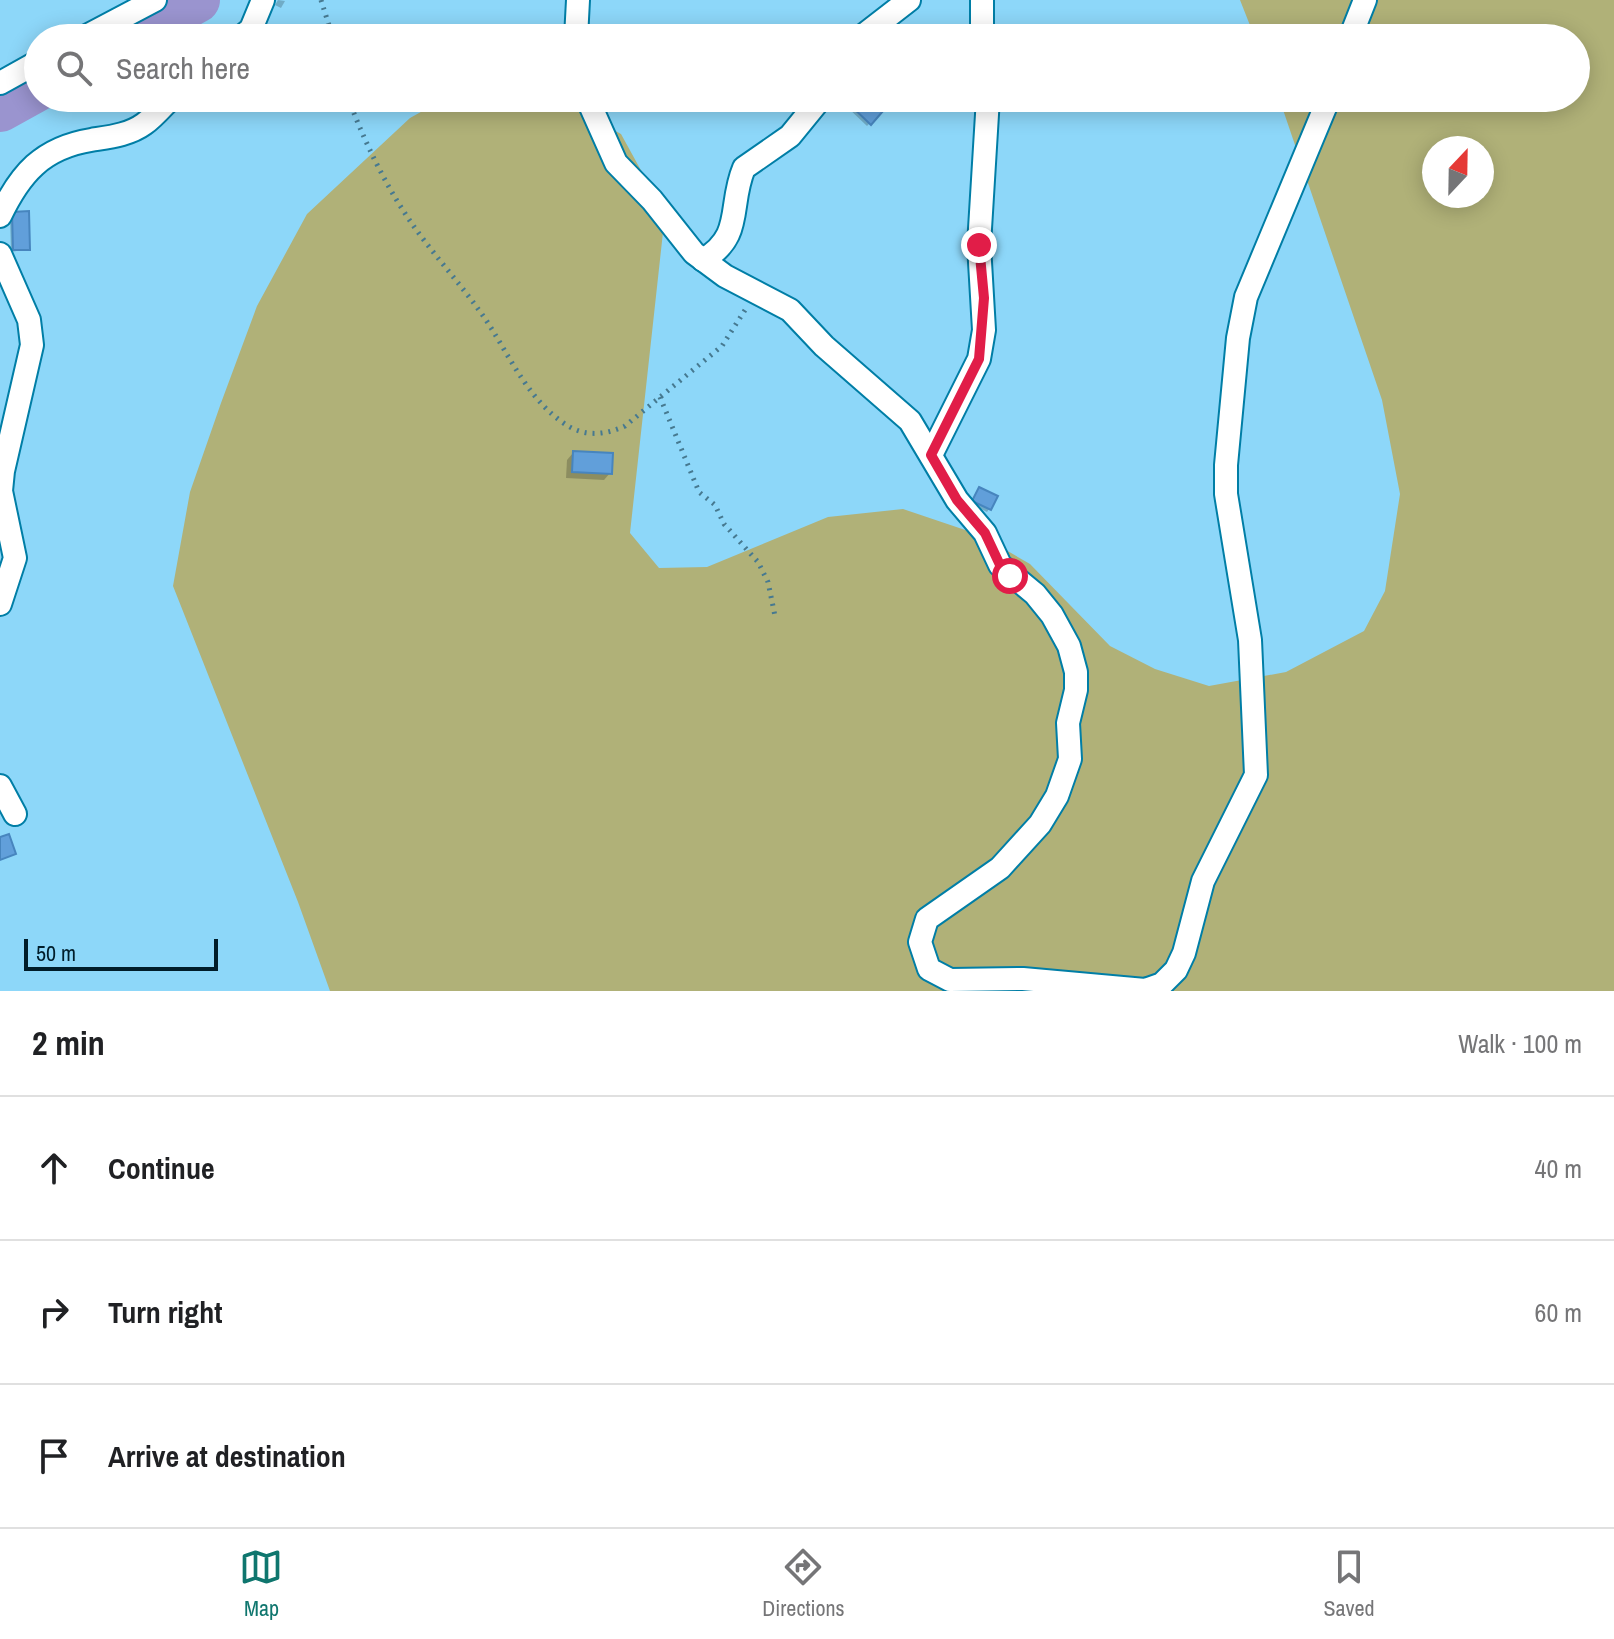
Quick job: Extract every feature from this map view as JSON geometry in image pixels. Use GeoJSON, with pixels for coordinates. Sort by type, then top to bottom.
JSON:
{"type":"FeatureCollection","features":[{"type":"Feature","properties":{"kind":"street"},"geometry":{"type":"LineString","coordinates":[[110,24],[155,0]]}},
{"type":"Feature","properties":{"kind":"street"},"geometry":{"type":"LineString","coordinates":[[253,24],[263,0]]}},
{"type":"Feature","properties":{"kind":"street"},"geometry":{"type":"LineString","coordinates":[[577,24],[578,0]]}},
{"type":"Feature","properties":{"kind":"street"},"geometry":{"type":"LineString","coordinates":[[878,24],[909,0]]}},
{"type":"Feature","properties":{"kind":"street"},"geometry":{"type":"LineString","coordinates":[[982,0],[982,24]]}},
{"type":"Feature","properties":{"kind":"street"},"geometry":{"type":"LineString","coordinates":[[1356,24],[1365,0]]}},
{"type":"Feature","properties":{"kind":"street"},"geometry":{"type":"LineString","coordinates":[[0,83],[24,70]]}},
{"type":"Feature","properties":{"kind":"street"},"geometry":{"type":"LineString","coordinates":[[0,216],[17,182],[31,166],[74,145],[123,135],[144,125],[157,112]]}},
{"type":"Feature","properties":{"kind":"street"},"geometry":{"type":"LineString","coordinates":[[593,112],[616,163],[703,260],[790,310],[824,346],[910,421],[957,500],[985,533],[1000,565],[1035,594],[1052,615],[1069,646],[1076,681],[1068,723],[1070,759],[1057,796],[1040,824],[1000,868],[927,919],[921,934],[923,955],[929,969],[950,980],[1023,979],[1145,990],[1162,984],[1176,970],[1184,953],[1203,881],[1256,775],[1250,640],[1226,494],[1238,338],[1252,283],[1323,112]]}},
{"type":"Feature","properties":{"kind":"street"},"geometry":{"type":"LineString","coordinates":[[703,260],[716,254],[731,232],[744,168],[790,136],[810,112]]}},
{"type":"Feature","properties":{"kind":"street"},"geometry":{"type":"LineString","coordinates":[[931,455],[979,359],[984,330],[979,245],[987,112]]}},
{"type":"Feature","properties":{"kind":"street"},"geometry":{"type":"LineString","coordinates":[[0,254],[29,320],[32,345],[3,471],[1,491],[15,558],[0,604]]}},
{"type":"Feature","properties":{"kind":"street"},"geometry":{"type":"LineString","coordinates":[[0,786],[15,814]]}},
{"type":"Feature","properties":{"kind":"path"},"geometry":{"type":"LineString","coordinates":[[321,0],[329,24]]}},
{"type":"Feature","properties":{"kind":"path"},"geometry":{"type":"LineString","coordinates":[[354,112],[365,139],[415,228],[470,298],[512,365],[563,423],[588,434],[608,434],[625,426],[722,346],[748,304],[750,288]]}},
{"type":"Feature","properties":{"kind":"path"},"geometry":{"type":"LineString","coordinates":[[660,397],[699,492],[715,505],[724,524],[758,562],[768,582],[775,616]]}},
{"type":"Feature","properties":{"kind":"green space"},"geometry":{"type":"Polygon","coordinates":[[[1240,0],[1614,0],[1614,991],[330,991],[173,586],[190,492],[257,306],[307,214],[410,118],[421,112],[580,112],[621,134],[665,214],[630,533],[659,568],[707,567],[828,517],[903,509],[980,535],[1030,564],[1110,646],[1155,669],[1209,686],[1286,672],[1364,631],[1385,591],[1400,494],[1382,400],[1284,112],[1590,112],[1590,24],[1249,24],[1240,0]]]}},
{"type":"Feature","properties":{"kind":"building"},"geometry":{"type":"Polygon","coordinates":[[[857,112],[882,112],[871,125],[857,112]]]}},
{"type":"Feature","properties":{"kind":"building"},"geometry":{"type":"Polygon","coordinates":[[[29,211],[30,250],[13,250],[12,212],[29,211]]]}},
{"type":"Feature","properties":{"kind":"building"},"geometry":{"type":"Polygon","coordinates":[[[573,451],[613,453],[612,474],[572,472],[573,451]]]}},
{"type":"Feature","properties":{"kind":"building"},"geometry":{"type":"Polygon","coordinates":[[[979,487],[998,496],[991,510],[972,501],[979,487]]]}},
{"type":"Feature","properties":{"kind":"building"},"geometry":{"type":"Polygon","coordinates":[[[9,834],[16,854],[0,860],[0,837],[9,834]]]}},
{"type":"Feature","properties":{"kind":"waterway"},"geometry":{"type":"LineString","coordinates":[[154,24],[197,0]]}},
{"type":"Feature","properties":{"kind":"waterway"},"geometry":{"type":"LineString","coordinates":[[0,109],[24,96]]}},
{"type":"Feature","properties":{"kind":"route"},"geometry":{"type":"LineString","coordinates":[[979,245],[984,330],[979,359],[931,455],[957,500],[985,533],[1000,565],[1010,576]]}}]}
